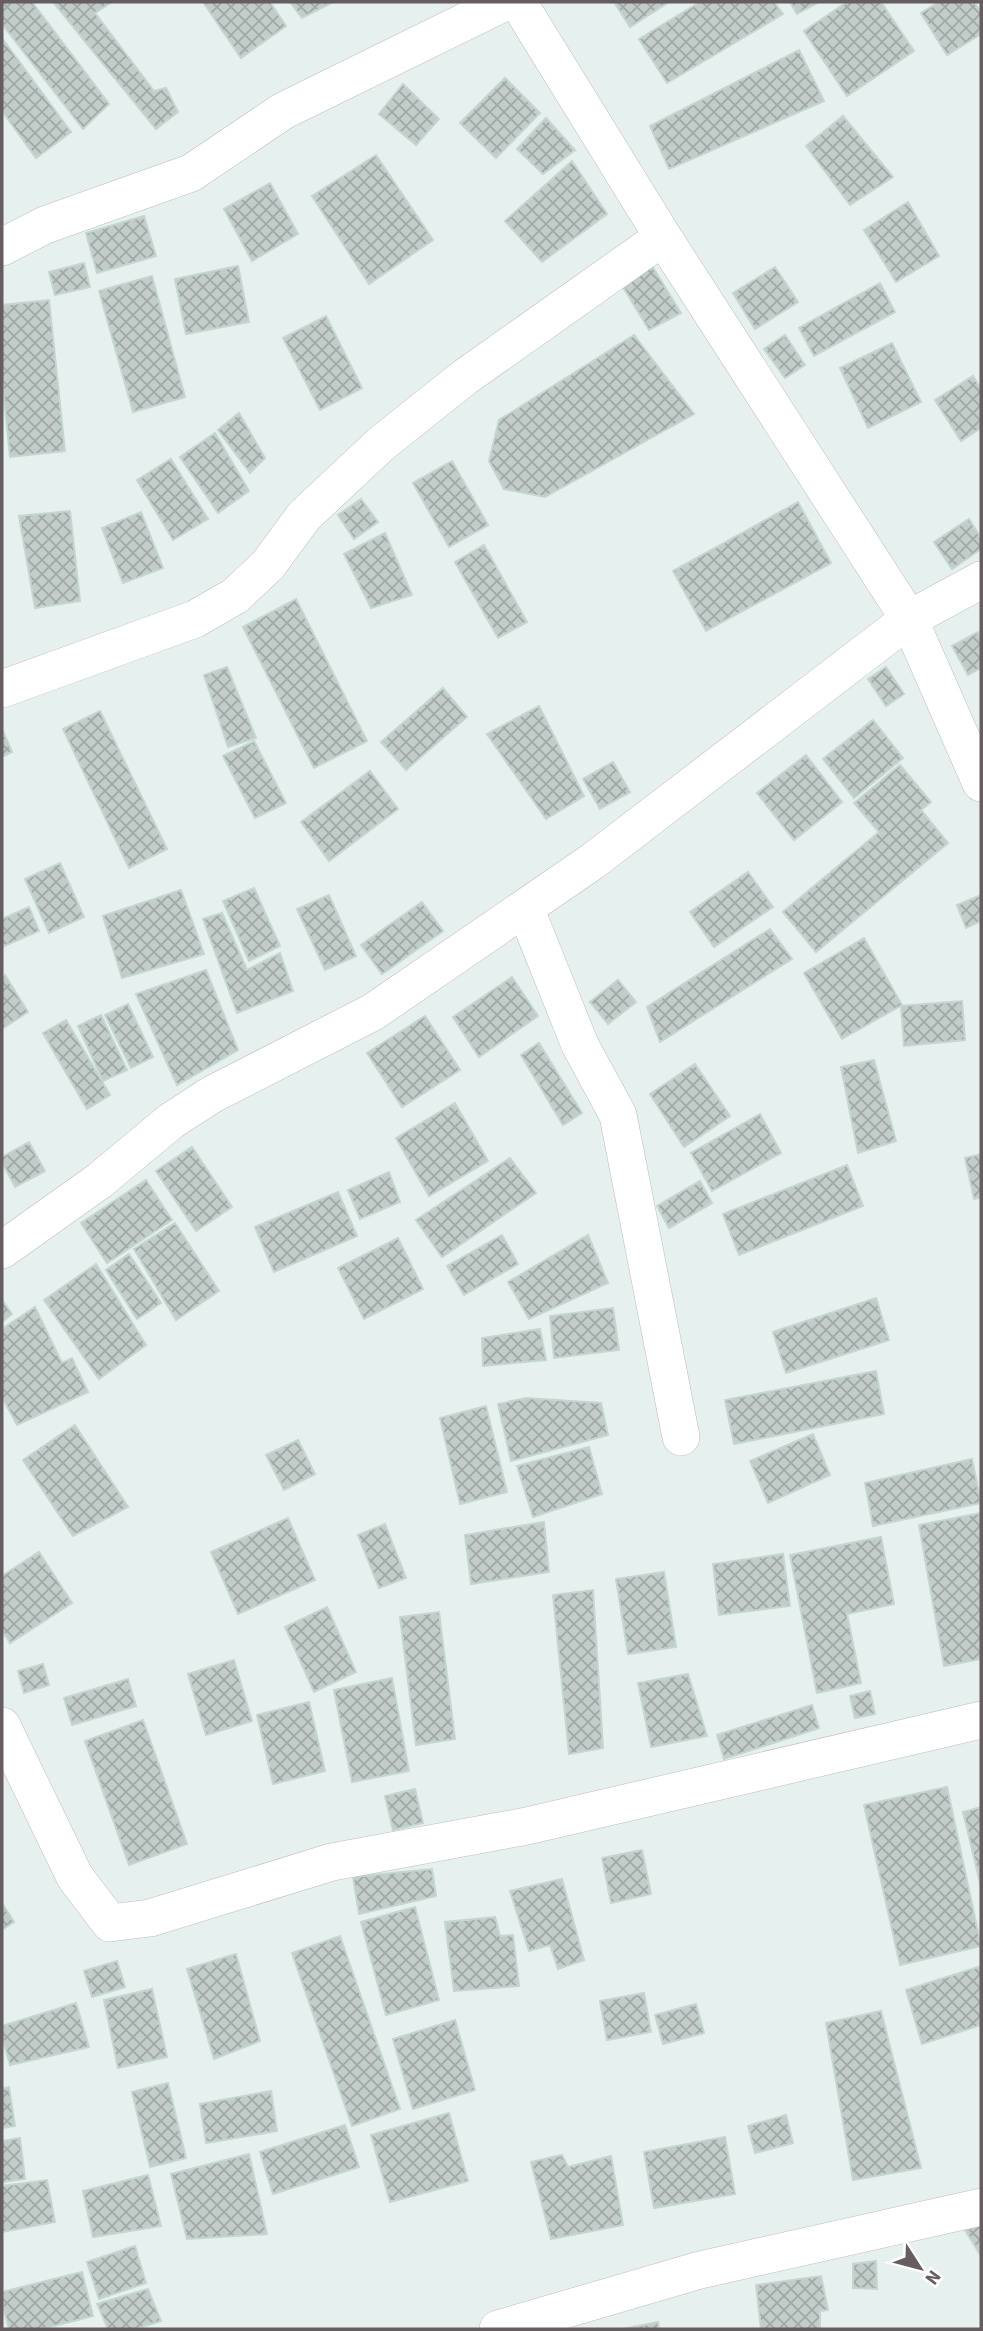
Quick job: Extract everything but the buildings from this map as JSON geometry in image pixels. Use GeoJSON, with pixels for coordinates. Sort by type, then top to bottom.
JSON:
{"type":"FeatureCollection","features":[{"type":"Feature","properties":{"kind":"street"},"geometry":{"type":"LineString","coordinates":[[2,247],[45,225],[191,173],[283,111],[505,2]]}},
{"type":"Feature","properties":{"kind":"street"},"geometry":{"type":"LineString","coordinates":[[518,2],[663,237],[909,620],[981,783]]}},
{"type":"Feature","properties":{"kind":"street"},"geometry":{"type":"LineString","coordinates":[[2,689],[195,619],[236,596],[268,565],[304,516],[382,443],[465,377],[663,237]]}},
{"type":"Feature","properties":{"kind":"street"},"geometry":{"type":"LineString","coordinates":[[2,1250],[99,1181],[171,1121],[201,1102],[373,1012],[593,861],[909,620],[981,580]]}},
{"type":"Feature","properties":{"kind":"street"},"geometry":{"type":"LineString","coordinates":[[524,908],[580,1045],[618,1115],[681,1437]]}},
{"type":"Feature","properties":{"kind":"street"},"geometry":{"type":"LineString","coordinates":[[2,1726],[75,1877],[110,1923],[150,1918],[332,1862],[527,1826],[981,1720]]}},
{"type":"Feature","properties":{"kind":"street"},"geometry":{"type":"LineString","coordinates":[[498,2329],[700,2270],[981,2207]]}}]}
